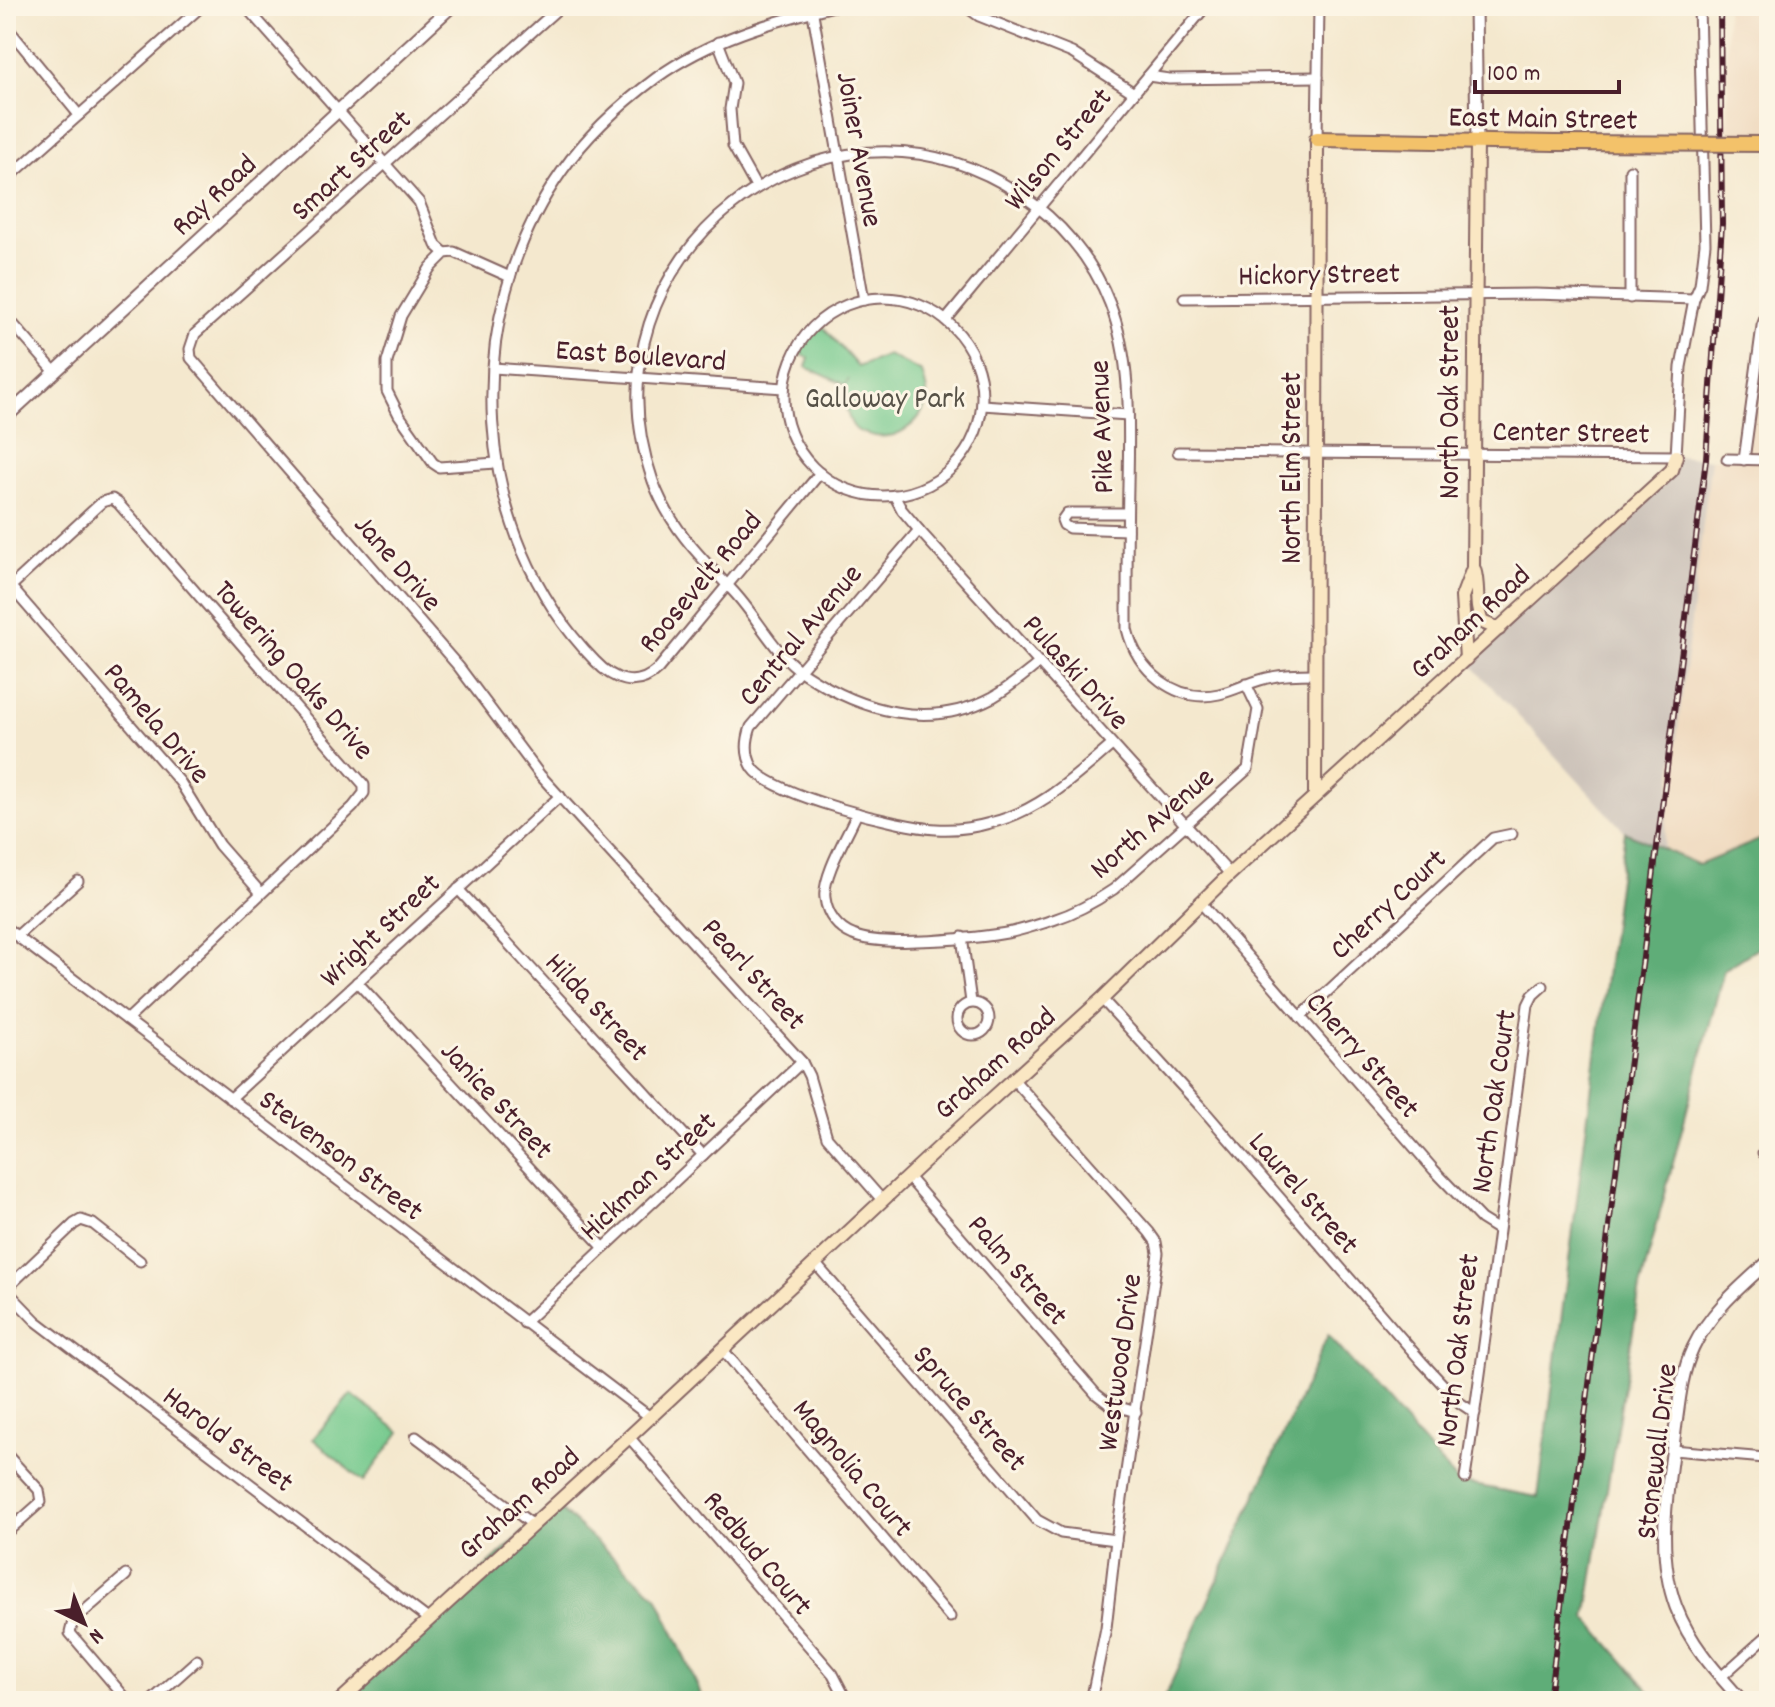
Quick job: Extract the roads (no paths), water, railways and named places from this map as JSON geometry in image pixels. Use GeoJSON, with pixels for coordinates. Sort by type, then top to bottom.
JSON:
{"type":"FeatureCollection","features":[{"type":"Feature","properties":{"kind":"main road","name":"East Main Street"},"geometry":{"type":"LineString","coordinates":[[1317,139],[1769,144]]}},
{"type":"Feature","properties":{"kind":"main road","name":"North Elm Street"},"geometry":{"type":"LineString","coordinates":[[1315,796],[1317,139]]}},
{"type":"Feature","properties":{"kind":"main road","name":"North Oak Street"},"geometry":{"type":"LineString","coordinates":[[1466,659],[1462,597],[1473,568],[1476,454],[1474,294],[1477,142]]}},
{"type":"Feature","properties":{"kind":"main road","name":"Graham Road"},"geometry":{"type":"LineString","coordinates":[[340,1701],[1102,999],[1230,874],[1672,470],[1676,456]]}},
{"type":"Feature","properties":{"kind":"main road"},"geometry":{"type":"LineString","coordinates":[[1473,568],[1477,577],[1476,609],[1482,622],[1499,629]]}},
{"type":"Feature","properties":{"kind":"street"},"geometry":{"type":"LineString","coordinates":[[6,180],[202,6]]}},
{"type":"Feature","properties":{"kind":"street"},"geometry":{"type":"LineString","coordinates":[[245,6],[419,202],[436,245],[445,253]]}},
{"type":"Feature","properties":{"kind":"street","name":"Ray Road"},"geometry":{"type":"LineString","coordinates":[[6,417],[452,6]]}},
{"type":"Feature","properties":{"kind":"street","name":"Smart Street"},"geometry":{"type":"LineString","coordinates":[[196,365],[190,349],[195,334],[561,6]]}},
{"type":"Feature","properties":{"kind":"street","name":"Roosevelt Road"},"geometry":{"type":"LineString","coordinates":[[820,473],[653,674],[637,681],[621,680],[612,676],[567,629],[534,575],[508,509],[496,463],[491,416],[493,368],[510,277],[546,196],[581,147],[601,124],[657,77],[718,42],[812,9],[834,6]]}},
{"type":"Feature","properties":{"kind":"street"},"geometry":{"type":"LineString","coordinates":[[965,6],[979,16],[1072,53],[1134,93]]}},
{"type":"Feature","properties":{"kind":"street","name":"Wilson Street"},"geometry":{"type":"LineString","coordinates":[[946,320],[1206,6]]}},
{"type":"Feature","properties":{"kind":"street"},"geometry":{"type":"LineString","coordinates":[[1317,139],[1319,6]]}},
{"type":"Feature","properties":{"kind":"street"},"geometry":{"type":"LineString","coordinates":[[1475,6],[1477,142]]}},
{"type":"Feature","properties":{"kind":"street"},"geometry":{"type":"LineString","coordinates":[[1676,456],[1681,367],[1694,299],[1700,285],[1705,244],[1699,6]]}},
{"type":"Feature","properties":{"kind":"street","name":"Joiner Avenue"},"geometry":{"type":"LineString","coordinates":[[812,9],[864,300]]}},
{"type":"Feature","properties":{"kind":"street"},"geometry":{"type":"LineString","coordinates":[[6,26],[79,115]]}},
{"type":"Feature","properties":{"kind":"street"},"geometry":{"type":"LineString","coordinates":[[718,42],[734,83],[730,109],[733,146],[756,187]]}},
{"type":"Feature","properties":{"kind":"street"},"geometry":{"type":"LineString","coordinates":[[1148,76],[1169,79],[1318,77]]}},
{"type":"Feature","properties":{"kind":"street","name":"Pike Avenue"},"geometry":{"type":"LineString","coordinates":[[1038,664],[990,699],[958,711],[925,715],[890,712],[836,693],[779,653],[756,619],[695,552],[660,498],[642,440],[639,379],[653,316],[676,267],[703,232],[721,213],[756,187],[796,167],[838,156],[879,151],[948,161],[995,179],[1039,208],[1067,235],[1088,262],[1109,302],[1124,357],[1128,415],[1127,629],[1134,649],[1142,662],[1172,688],[1194,695],[1221,694],[1275,676],[1315,674]]}},
{"type":"Feature","properties":{"kind":"street"},"geometry":{"type":"LineString","coordinates":[[1630,170],[1630,298]]}},
{"type":"Feature","properties":{"kind":"street"},"geometry":{"type":"LineString","coordinates":[[496,463],[439,467],[391,403],[387,391],[387,362],[401,316],[430,268],[445,253],[454,252],[510,277]]}},
{"type":"Feature","properties":{"kind":"street","name":"Hickory Street"},"geometry":{"type":"LineString","coordinates":[[1184,298],[1474,294],[1694,299]]}},
{"type":"Feature","properties":{"kind":"street"},"geometry":{"type":"LineString","coordinates":[[895,299],[913,303],[946,320],[969,347],[981,381],[982,405],[973,438],[954,466],[927,486],[894,495],[860,493],[844,488],[820,473],[802,454],[785,412],[784,388],[792,359],[808,333],[833,312],[864,300],[895,299]]}},
{"type":"Feature","properties":{"kind":"street"},"geometry":{"type":"LineString","coordinates":[[1744,460],[1762,326],[1769,308]]}},
{"type":"Feature","properties":{"kind":"street"},"geometry":{"type":"LineString","coordinates":[[6,316],[55,372]]}},
{"type":"Feature","properties":{"kind":"street","name":"Jane Drive"},"geometry":{"type":"LineString","coordinates":[[196,365],[459,667],[540,775],[560,796]]}},
{"type":"Feature","properties":{"kind":"street","name":"East Boulevard"},"geometry":{"type":"LineString","coordinates":[[493,368],[784,388]]}},
{"type":"Feature","properties":{"kind":"street"},"geometry":{"type":"LineString","coordinates":[[982,405],[1128,415]]}},
{"type":"Feature","properties":{"kind":"street","name":"Center Street"},"geometry":{"type":"LineString","coordinates":[[1178,452],[1676,456]]}},
{"type":"Feature","properties":{"kind":"street"},"geometry":{"type":"LineString","coordinates":[[1727,459],[1769,460]]}},
{"type":"Feature","properties":{"kind":"street","name":"Pulaski Drive"},"geometry":{"type":"LineString","coordinates":[[894,495],[919,530],[1230,874]]}},
{"type":"Feature","properties":{"kind":"street","name":"Towering Oaks Drive"},"geometry":{"type":"LineString","coordinates":[[8,589],[107,498],[118,503],[364,785],[364,793],[353,807],[127,1020]]}},
{"type":"Feature","properties":{"kind":"street"},"geometry":{"type":"LineString","coordinates":[[1127,513],[1067,513],[1062,520],[1069,528],[1127,530]]}},
{"type":"Feature","properties":{"kind":"street","name":"Central Avenue"},"geometry":{"type":"LineString","coordinates":[[919,530],[751,727],[747,737],[748,758],[759,775],[768,781],[886,821],[957,829],[1014,816],[1046,799],[1112,745]]}},
{"type":"Feature","properties":{"kind":"street","name":"Pamela Drive"},"geometry":{"type":"LineString","coordinates":[[8,589],[180,782],[219,845],[261,893]]}},
{"type":"Feature","properties":{"kind":"street","name":"North Avenue"},"geometry":{"type":"LineString","coordinates":[[857,813],[825,887],[827,907],[834,921],[843,929],[866,940],[920,941],[1012,932],[1063,916],[1093,903],[1133,874],[1248,769],[1258,709],[1246,684]]}},
{"type":"Feature","properties":{"kind":"street","name":"Wright Street"},"geometry":{"type":"LineString","coordinates":[[230,1099],[560,796]]}},
{"type":"Feature","properties":{"kind":"street","name":"Pearl Street"},"geometry":{"type":"LineString","coordinates":[[560,796],[802,1062],[827,1137],[883,1201]]}},
{"type":"Feature","properties":{"kind":"street","name":"Cherry Court"},"geometry":{"type":"LineString","coordinates":[[1300,1017],[1493,838],[1512,834]]}},
{"type":"Feature","properties":{"kind":"street"},"geometry":{"type":"LineString","coordinates":[[17,936],[78,881]]}},
{"type":"Feature","properties":{"kind":"street","name":"Hilda Street"},"geometry":{"type":"LineString","coordinates":[[458,889],[703,1155]]}},
{"type":"Feature","properties":{"kind":"street","name":"Cherry Street"},"geometry":{"type":"LineString","coordinates":[[1201,903],[1434,1170],[1481,1219],[1497,1229]]}},
{"type":"Feature","properties":{"kind":"street","name":"Stevenson Street"},"geometry":{"type":"LineString","coordinates":[[6,928],[650,1417]]}},
{"type":"Feature","properties":{"kind":"street"},"geometry":{"type":"LineString","coordinates":[[962,937],[971,1002]]}},
{"type":"Feature","properties":{"kind":"street","name":"Janice Street"},"geometry":{"type":"LineString","coordinates":[[357,982],[604,1248]]}},
{"type":"Feature","properties":{"kind":"street","name":"North Oak Court"},"geometry":{"type":"LineString","coordinates":[[1497,1229],[1528,1005],[1543,986]]}},
{"type":"Feature","properties":{"kind":"street","name":"Laurel Street"},"geometry":{"type":"LineString","coordinates":[[1102,999],[1201,1107],[1422,1362],[1460,1403],[1475,1413]]}},
{"type":"Feature","properties":{"kind":"street","name":"Hickman Street"},"geometry":{"type":"LineString","coordinates":[[524,1323],[802,1062]]}},
{"type":"Feature","properties":{"kind":"street","name":"Westwood Drive"},"geometry":{"type":"LineString","coordinates":[[1014,1080],[1156,1242],[1158,1253],[1106,1628],[1091,1701]]}},
{"type":"Feature","properties":{"kind":"street","name":"Palm Street"},"geometry":{"type":"LineString","coordinates":[[908,1177],[1096,1394],[1109,1404],[1136,1412]]}},
{"type":"Feature","properties":{"kind":"street"},"geometry":{"type":"LineString","coordinates":[[6,1290],[81,1220],[96,1227],[140,1261]]}},
{"type":"Feature","properties":{"kind":"street","name":"North Oak Street"},"geometry":{"type":"LineString","coordinates":[[1465,1478],[1487,1334],[1497,1229]]}},
{"type":"Feature","properties":{"kind":"street","name":"Stonewall Drive"},"geometry":{"type":"LineString","coordinates":[[1742,1701],[1692,1638],[1679,1615],[1666,1566],[1665,1529],[1686,1365],[1694,1346],[1721,1305],[1769,1261]]}},
{"type":"Feature","properties":{"kind":"street","name":"Spruce Street"},"geometry":{"type":"LineString","coordinates":[[815,1263],[1037,1520],[1061,1533],[1116,1540]]}},
{"type":"Feature","properties":{"kind":"street","name":"Harold Street"},"geometry":{"type":"LineString","coordinates":[[6,1290],[36,1321],[428,1619]]}},
{"type":"Feature","properties":{"kind":"street","name":"Magnolia Court"},"geometry":{"type":"LineString","coordinates":[[722,1349],[950,1617]]}},
{"type":"Feature","properties":{"kind":"street"},"geometry":{"type":"LineString","coordinates":[[416,1437],[532,1524]]}},
{"type":"Feature","properties":{"kind":"street","name":"Redbud Court"},"geometry":{"type":"LineString","coordinates":[[629,1437],[833,1674],[847,1701]]}},
{"type":"Feature","properties":{"kind":"street"},"geometry":{"type":"LineString","coordinates":[[1673,1450],[1769,1456]]}},
{"type":"Feature","properties":{"kind":"street"},"geometry":{"type":"LineString","coordinates":[[6,1454],[42,1497],[41,1502],[6,1533]]}},
{"type":"Feature","properties":{"kind":"street"},"geometry":{"type":"LineString","coordinates":[[126,1575],[73,1621],[70,1633],[128,1701]]}},
{"type":"Feature","properties":{"kind":"street"},"geometry":{"type":"LineString","coordinates":[[1721,1677],[1769,1634]]}},
{"type":"Feature","properties":{"kind":"street"},"geometry":{"type":"LineString","coordinates":[[151,1701],[197,1660]]}},
{"type":"Feature","properties":{"kind":"railway"},"geometry":{"type":"LineString","coordinates":[[1549,1701],[1706,459],[1722,224],[1720,6]]}},
{"type":"Feature","properties":{"kind":"park label","name":"Galloway Park"},"geometry":{"type":"Point","coordinates":[885,397]}}]}
